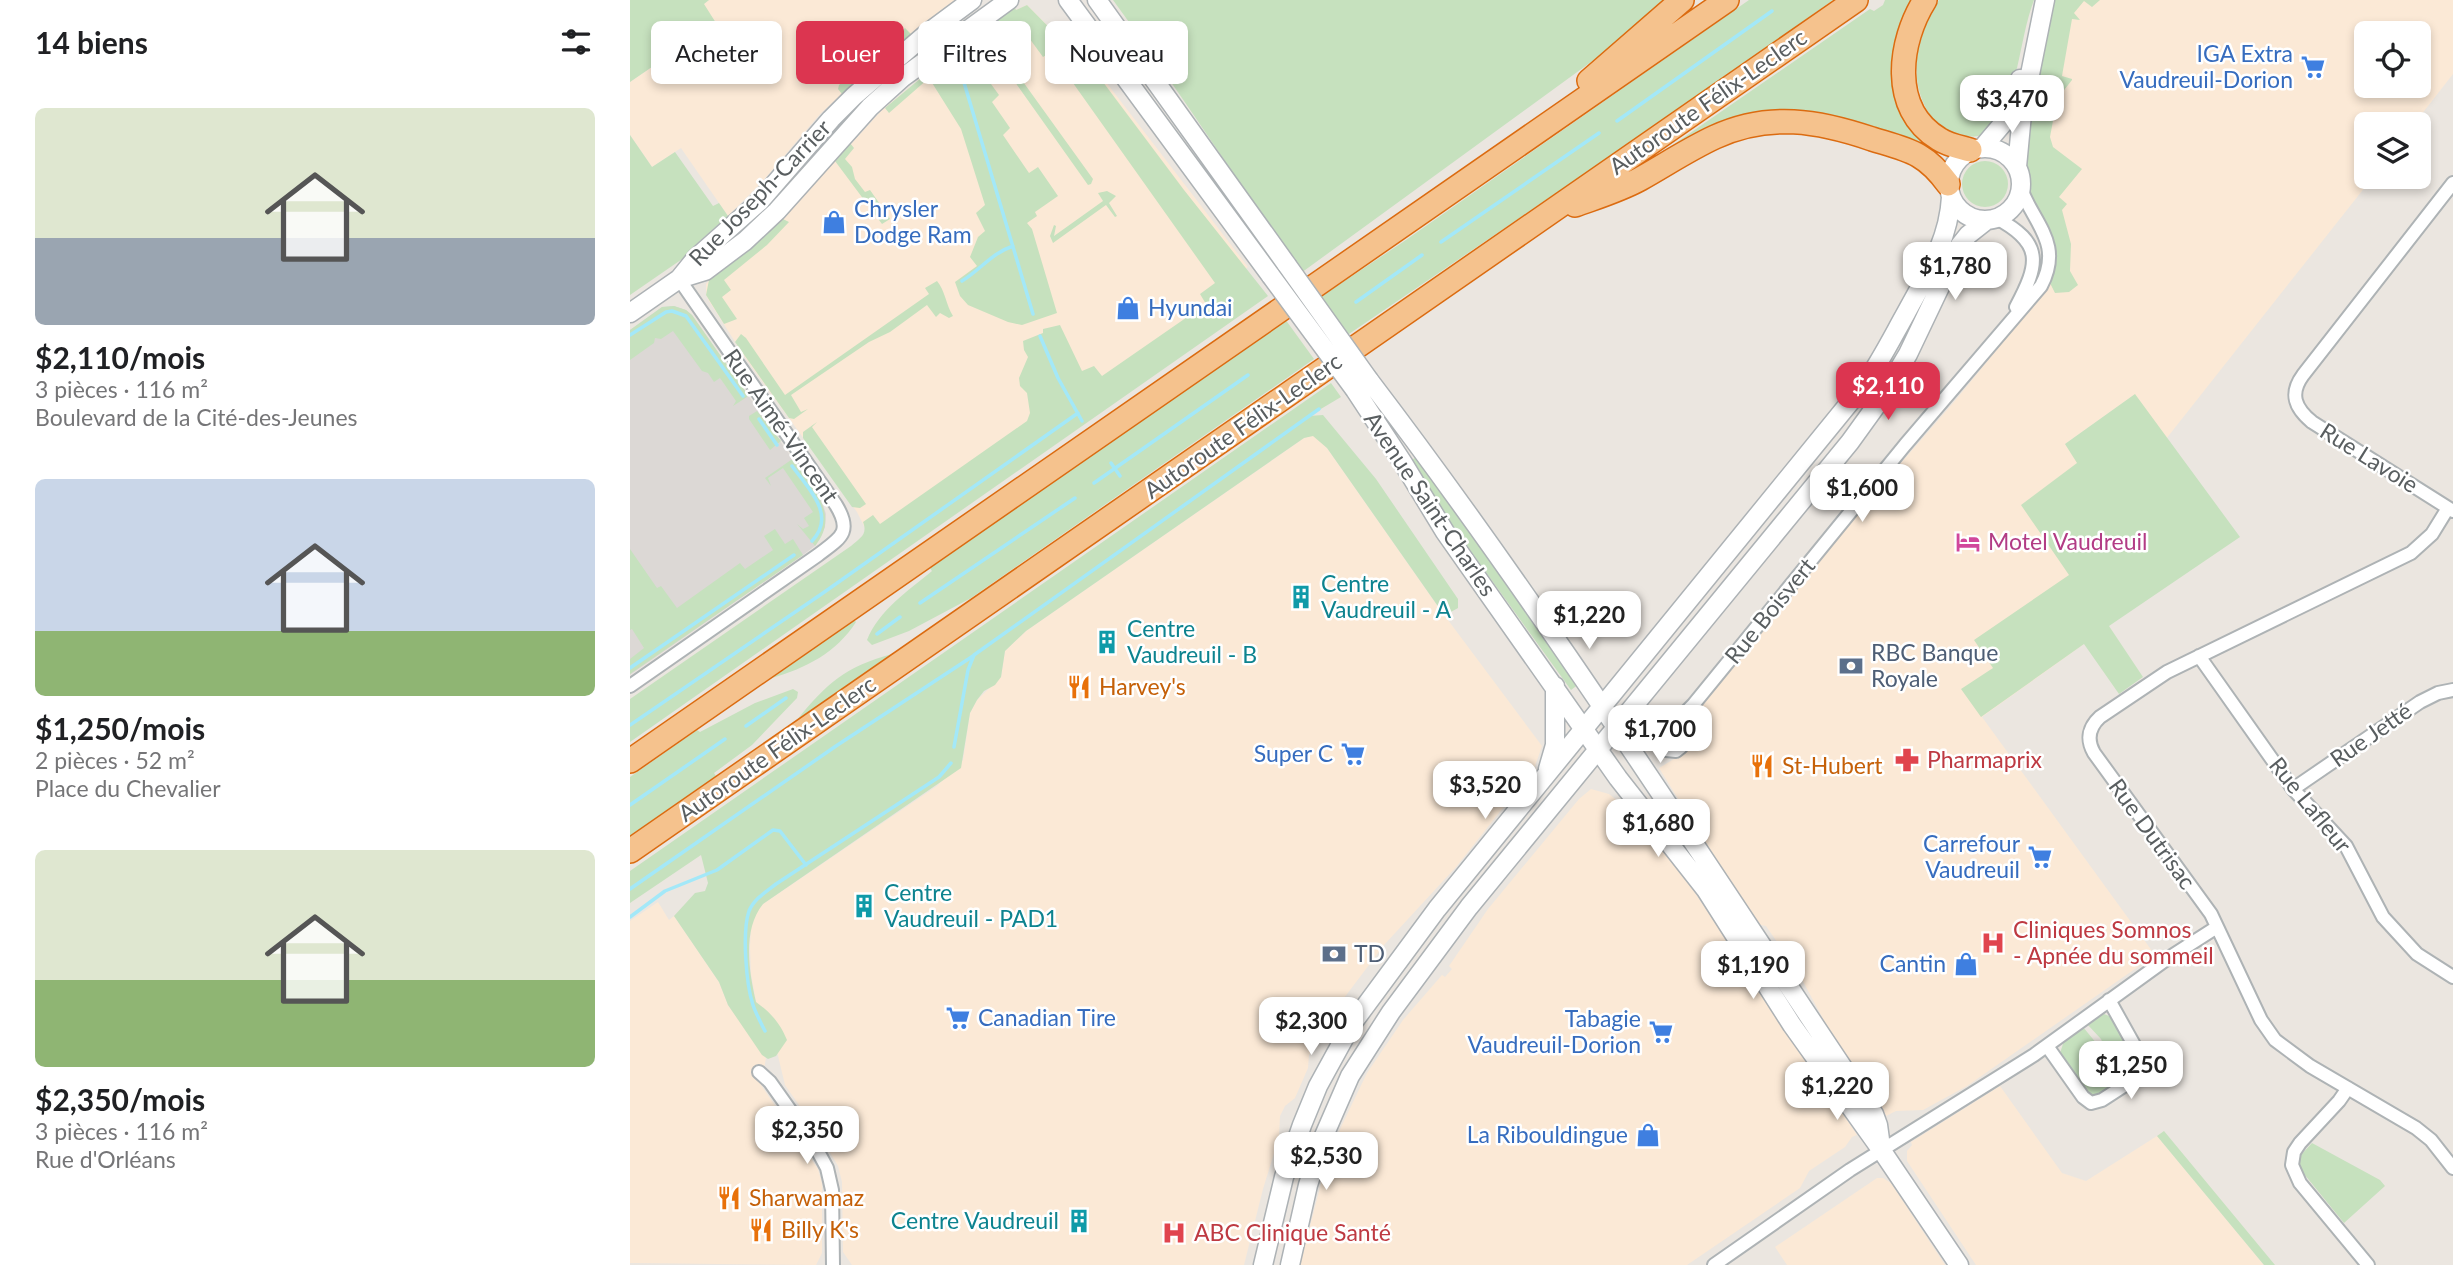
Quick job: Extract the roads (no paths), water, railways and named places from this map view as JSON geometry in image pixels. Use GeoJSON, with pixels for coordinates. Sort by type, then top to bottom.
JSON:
{"type":"FeatureCollection","features":[{"type":"Feature","properties":{"kind":"highway"},"geometry":{"type":"LineString","coordinates":[[1514,148],[1682,0]]}},
{"type":"Feature","properties":{"kind":"highway"},"geometry":{"type":"LineString","coordinates":[[630,761],[1727,0]]}},
{"type":"Feature","properties":{"kind":"highway","name":"Autoroute Félix-Leclerc"},"geometry":{"type":"LineString","coordinates":[[630,851],[1856,0]]}},
{"type":"Feature","properties":{"kind":"highway"},"geometry":{"type":"LineString","coordinates":[[1925,0],[1913,22],[1905,50],[1904,77],[1908,98],[1919,119],[1934,136],[1950,144],[1976,149]]}},
{"type":"Feature","properties":{"kind":"highway"},"geometry":{"type":"LineString","coordinates":[[1537,221],[1637,181],[1716,136],[1731,130],[1771,122],[1821,124],[1914,153],[1934,165],[1949,190]]}},
{"type":"Feature","properties":{"kind":"main road","name":"Rue Joseph-Carrier"},"geometry":{"type":"LineString","coordinates":[[630,313],[679,279],[696,258],[759,202],[854,96],[918,41],[972,0]]}},
{"type":"Feature","properties":{"kind":"main road","name":"Rue Joseph-Carrier"},"geometry":{"type":"LineString","coordinates":[[679,279],[705,271],[745,241],[777,211],[870,107],[915,69],[1009,0]]}},
{"type":"Feature","properties":{"kind":"main road","name":"Avenue Saint-Charles"},"geometry":{"type":"LineString","coordinates":[[1068,0],[1271,276],[1362,385],[1503,564],[1603,706],[1874,1114],[1882,1151]]}},
{"type":"Feature","properties":{"kind":"main road","name":"Avenue Saint-Charles"},"geometry":{"type":"LineString","coordinates":[[1097,0],[1287,265],[1362,385],[1445,532],[1598,749],[1706,890],[1781,1009],[1959,1265]]}},
{"type":"Feature","properties":{"kind":"main road"},"geometry":{"type":"LineString","coordinates":[[1263,1265],[1290,1158],[1315,1093],[1346,1035],[1423,928],[1864,385],[1885,352],[1939,250],[1950,216],[1952,168],[1962,155],[1976,149],[1996,133],[2006,117],[2045,0]]}},
{"type":"Feature","properties":{"kind":"main road"},"geometry":{"type":"LineString","coordinates":[[1290,1265],[1305,1195],[1318,1151],[1355,1068],[1391,1012],[1459,920],[1863,424],[1917,338],[1958,249],[1968,235],[2013,206],[2021,189],[2017,167],[2020,128],[2038,26]]}},
{"type":"Feature","properties":{"kind":"main road"},"geometry":{"type":"LineString","coordinates":[[1976,149],[2003,152],[2017,167]]}},
{"type":"Feature","properties":{"kind":"main road"},"geometry":{"type":"LineString","coordinates":[[1949,190],[1958,208],[1968,216],[1991,219]]}},
{"type":"Feature","properties":{"kind":"main road"},"geometry":{"type":"LineString","coordinates":[[1546,776],[1555,745],[1555,686]]}},
{"type":"Feature","properties":{"kind":"street","name":"Rue Lavoie"},"geometry":{"type":"LineString","coordinates":[[2451,509],[2312,422],[2301,412],[2294,398],[2296,386],[2303,375],[2453,183]]}},
{"type":"Feature","properties":{"kind":"street","name":"Rue Boisvert"},"geometry":{"type":"LineString","coordinates":[[1693,705],[1876,480],[2041,286],[2049,262],[2049,246],[2021,189]]}},
{"type":"Feature","properties":{"kind":"street","name":"Rue Boisvert"},"geometry":{"type":"LineString","coordinates":[[1991,219],[2022,235],[2033,256],[2030,282],[2008,323]]}},
{"type":"Feature","properties":{"kind":"street","name":"Rue Aimé-Vincent"},"geometry":{"type":"LineString","coordinates":[[630,687],[832,545],[841,538],[845,526],[843,516],[836,505],[679,279]]}},
{"type":"Feature","properties":{"kind":"street","name":"Rue Dutrisac"},"geometry":{"type":"LineString","coordinates":[[2217,927],[2207,909],[2094,753],[2089,741],[2092,725],[2157,678],[2411,553],[2427,540],[2451,509]]}},
{"type":"Feature","properties":{"kind":"street","name":"Rue Lafleur"},"geometry":{"type":"LineString","coordinates":[[2199,656],[2293,789],[2346,846],[2378,910],[2395,932],[2417,954],[2453,977]]}},
{"type":"Feature","properties":{"kind":"street","name":"Rue Jetté"},"geometry":{"type":"LineString","coordinates":[[2293,789],[2420,702],[2438,693],[2453,690]]}},
{"type":"Feature","properties":{"kind":"street"},"geometry":{"type":"LineString","coordinates":[[1714,1265],[1882,1151],[2047,1046],[2109,1000],[2217,927],[2261,1020],[2275,1040],[2293,1056],[2416,1128],[2431,1140],[2453,1168]]}},
{"type":"Feature","properties":{"kind":"street"},"geometry":{"type":"LineString","coordinates":[[2047,1046],[2087,1102],[2098,1102],[2139,1076],[2143,1071],[2141,1059],[2109,1000]]}},
{"type":"Feature","properties":{"kind":"street"},"geometry":{"type":"LineString","coordinates":[[760,1072],[771,1082],[814,1144],[827,1168],[832,1191],[833,1265]]}},
{"type":"Feature","properties":{"kind":"street"},"geometry":{"type":"LineString","coordinates":[[2348,1088],[2300,1143],[2292,1165],[2300,1183],[2368,1265]]}},
{"type":"Feature","properties":{"kind":"waterway"},"geometry":{"type":"LineString","coordinates":[[1617,121],[1772,11]]}},
{"type":"Feature","properties":{"kind":"waterway"},"geometry":{"type":"LineString","coordinates":[[964,84],[1033,314]]}},
{"type":"Feature","properties":{"kind":"waterway"},"geometry":{"type":"LineString","coordinates":[[1441,242],[1599,133]]}},
{"type":"Feature","properties":{"kind":"waterway"},"geometry":{"type":"LineString","coordinates":[[962,281],[999,253],[1013,246]]}},
{"type":"Feature","properties":{"kind":"waterway"},"geometry":{"type":"LineString","coordinates":[[1356,302],[1422,255]]}},
{"type":"Feature","properties":{"kind":"waterway"},"geometry":{"type":"LineString","coordinates":[[630,335],[666,312],[672,311],[686,316],[743,396]]}},
{"type":"Feature","properties":{"kind":"waterway"},"geometry":{"type":"LineString","coordinates":[[1040,336],[1058,378],[1082,421]]}},
{"type":"Feature","properties":{"kind":"waterway"},"geometry":{"type":"LineString","coordinates":[[1094,483],[1248,375]]}},
{"type":"Feature","properties":{"kind":"waterway"},"geometry":{"type":"LineString","coordinates":[[954,747],[968,670],[974,655],[1319,409]]}},
{"type":"Feature","properties":{"kind":"waterway"},"geometry":{"type":"LineString","coordinates":[[630,725],[1078,413]]}},
{"type":"Feature","properties":{"kind":"waterway"},"geometry":{"type":"LineString","coordinates":[[759,419],[777,445]]}},
{"type":"Feature","properties":{"kind":"waterway"},"geometry":{"type":"LineString","coordinates":[[1111,463],[1120,476]]}},
{"type":"Feature","properties":{"kind":"waterway"},"geometry":{"type":"LineString","coordinates":[[792,466],[812,493],[821,512],[819,531],[812,541]]}},
{"type":"Feature","properties":{"kind":"waterway"},"geometry":{"type":"LineString","coordinates":[[920,603],[1075,498]]}},
{"type":"Feature","properties":{"kind":"waterway"},"geometry":{"type":"LineString","coordinates":[[630,668],[794,555]]}},
{"type":"Feature","properties":{"kind":"waterway"},"geometry":{"type":"LineString","coordinates":[[877,634],[900,617]]}},
{"type":"Feature","properties":{"kind":"waterway"},"geometry":{"type":"LineString","coordinates":[[630,889],[836,746],[973,656]]}},
{"type":"Feature","properties":{"kind":"waterway"},"geometry":{"type":"LineString","coordinates":[[746,726],[786,698]]}},
{"type":"Feature","properties":{"kind":"waterway"},"geometry":{"type":"LineString","coordinates":[[630,805],[725,739]]}},
{"type":"Feature","properties":{"kind":"waterway"},"geometry":{"type":"LineString","coordinates":[[765,1031],[753,1005],[747,972],[745,944],[751,907],[776,884],[939,777],[951,763]]}},
{"type":"Feature","properties":{"kind":"waterway"},"geometry":{"type":"LineString","coordinates":[[630,917],[665,891],[717,870],[773,830],[780,831],[806,865]]}},
{"type":"Feature","properties":{"kind":"place","name":"IGA Extra Vaudreuil-Dorion"},"geometry":{"type":"Point","coordinates":[2313,67]}},
{"type":"Feature","properties":{"kind":"place","name":"Chrysler Dodge Ram"},"geometry":{"type":"Point","coordinates":[834,222]}},
{"type":"Feature","properties":{"kind":"place","name":"Hyundai"},"geometry":{"type":"Point","coordinates":[1128,308]}},
{"type":"Feature","properties":{"kind":"place","name":"Motel Vaudreuil"},"geometry":{"type":"Point","coordinates":[1968,542]}},
{"type":"Feature","properties":{"kind":"place","name":"Centre Vaudreuil - A"},"geometry":{"type":"Point","coordinates":[1301,597]}},
{"type":"Feature","properties":{"kind":"place","name":"Centre Vaudreuil - B"},"geometry":{"type":"Point","coordinates":[1107,642]}},
{"type":"Feature","properties":{"kind":"place","name":"RBC Banque Royale"},"geometry":{"type":"Point","coordinates":[1851,666]}},
{"type":"Feature","properties":{"kind":"place","name":"Harvey's"},"geometry":{"type":"Point","coordinates":[1079,687]}},
{"type":"Feature","properties":{"kind":"place","name":"Super C"},"geometry":{"type":"Point","coordinates":[1353,754]}},
{"type":"Feature","properties":{"kind":"place","name":"Pharmaprix"},"geometry":{"type":"Point","coordinates":[1907,760]}},
{"type":"Feature","properties":{"kind":"place","name":"St-Hubert"},"geometry":{"type":"Point","coordinates":[1762,766]}},
{"type":"Feature","properties":{"kind":"place","name":"Carrefour Vaudreuil"},"geometry":{"type":"Point","coordinates":[2040,857]}},
{"type":"Feature","properties":{"kind":"place","name":"Centre Vaudreuil - PAD1"},"geometry":{"type":"Point","coordinates":[864,906]}},
{"type":"Feature","properties":{"kind":"place","name":"Cliniques Somnos - Apnée du sommeil"},"geometry":{"type":"Point","coordinates":[1993,943]}},
{"type":"Feature","properties":{"kind":"place","name":"TD"},"geometry":{"type":"Point","coordinates":[1334,954]}},
{"type":"Feature","properties":{"kind":"place","name":"Cantin"},"geometry":{"type":"Point","coordinates":[1966,964]}},
{"type":"Feature","properties":{"kind":"place","name":"Canadian Tire"},"geometry":{"type":"Point","coordinates":[958,1018]}},
{"type":"Feature","properties":{"kind":"place","name":"Tabagie Vaudreuil-Dorion"},"geometry":{"type":"Point","coordinates":[1661,1032]}},
{"type":"Feature","properties":{"kind":"place","name":"La Ribouldingue"},"geometry":{"type":"Point","coordinates":[1648,1135]}},
{"type":"Feature","properties":{"kind":"place","name":"Sharwamaz"},"geometry":{"type":"Point","coordinates":[729,1198]}},
{"type":"Feature","properties":{"kind":"place","name":"Centre Vaudreuil"},"geometry":{"type":"Point","coordinates":[1079,1221]}},
{"type":"Feature","properties":{"kind":"place","name":"Billy K's"},"geometry":{"type":"Point","coordinates":[761,1230]}},
{"type":"Feature","properties":{"kind":"place","name":"ABC Clinique Santé"},"geometry":{"type":"Point","coordinates":[1174,1233]}}]}
